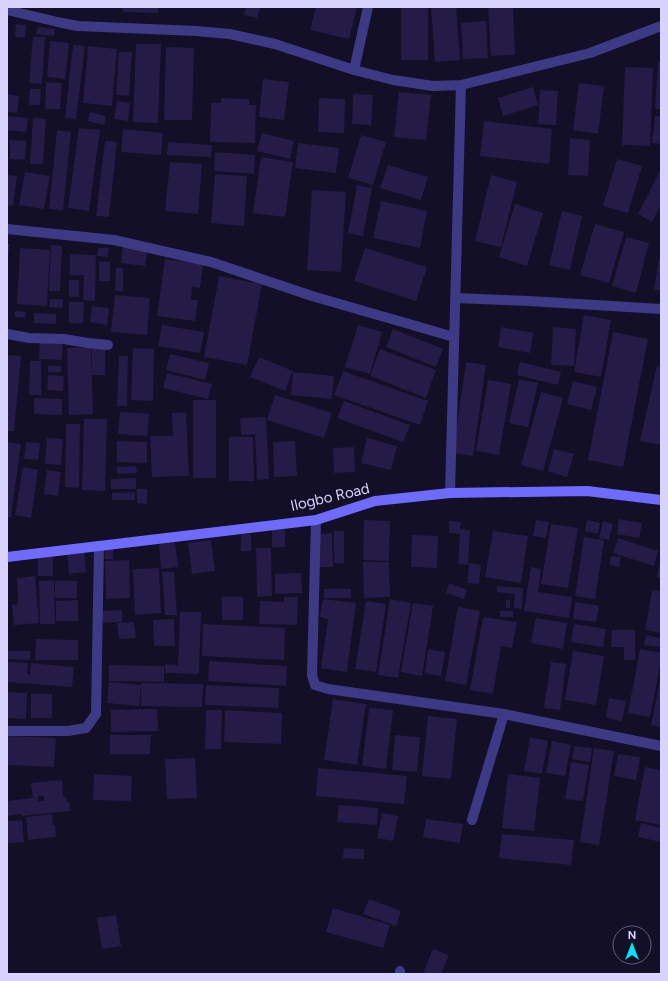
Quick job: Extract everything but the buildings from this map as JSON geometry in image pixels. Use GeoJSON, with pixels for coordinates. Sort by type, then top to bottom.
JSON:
{"type":"FeatureCollection","features":[{"type":"Feature","properties":{"kind":"main road","name":"Ilogbo Road"},"geometry":{"type":"LineString","coordinates":[[7,557],[316,520],[375,501],[450,493],[587,491],[661,500]]}},
{"type":"Feature","properties":{"kind":"street"},"geometry":{"type":"LineString","coordinates":[[354,70],[368,7]]}},
{"type":"Feature","properties":{"kind":"street"},"geometry":{"type":"LineString","coordinates":[[7,10],[78,26],[196,31],[230,34],[275,44],[354,70],[393,80],[433,86],[461,85],[590,53],[661,26]]}},
{"type":"Feature","properties":{"kind":"street"},"geometry":{"type":"LineString","coordinates":[[450,493],[461,85]]}},
{"type":"Feature","properties":{"kind":"street"},"geometry":{"type":"LineString","coordinates":[[7,228],[114,240],[211,262],[312,296],[454,337]]}},
{"type":"Feature","properties":{"kind":"street"},"geometry":{"type":"LineString","coordinates":[[455,298],[661,309]]}},
{"type":"Feature","properties":{"kind":"street"},"geometry":{"type":"LineString","coordinates":[[7,334],[30,338],[64,339],[108,345]]}},
{"type":"Feature","properties":{"kind":"street"},"geometry":{"type":"LineString","coordinates":[[316,520],[312,675],[315,684],[328,689],[504,714],[661,746]]}},
{"type":"Feature","properties":{"kind":"street"},"geometry":{"type":"LineString","coordinates":[[7,730],[68,732],[86,728],[96,714],[99,546]]}},
{"type":"Feature","properties":{"kind":"street"},"geometry":{"type":"LineString","coordinates":[[472,820],[504,714]]}}]}
